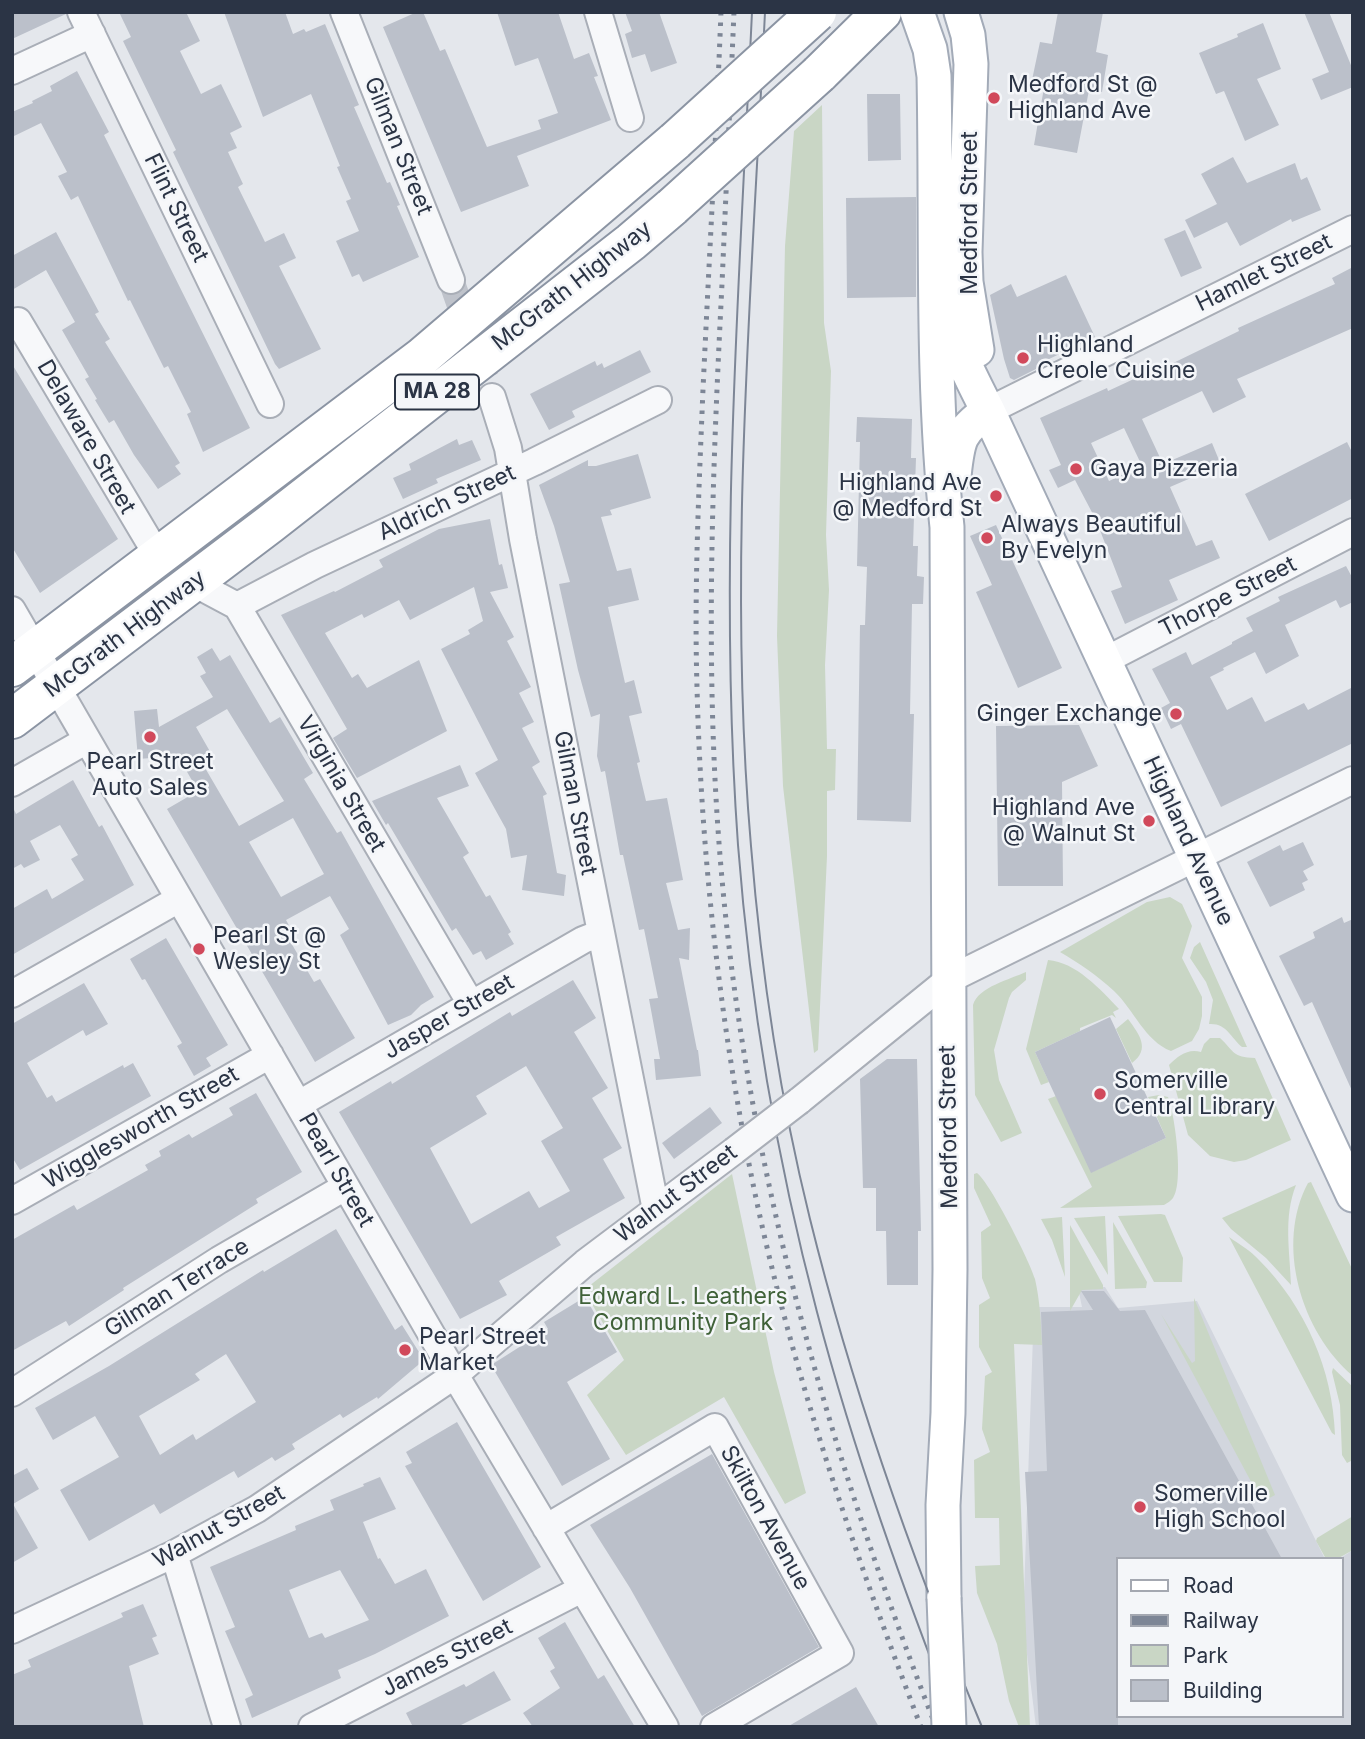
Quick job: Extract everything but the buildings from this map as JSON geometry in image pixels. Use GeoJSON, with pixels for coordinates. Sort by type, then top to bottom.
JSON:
{"type":"FeatureCollection","features":[{"type":"Feature","properties":{"kind":"highway","name":"McGrath Highway"},"geometry":{"type":"LineString","coordinates":[[23,658],[422,357],[571,232],[817,12]]}},
{"type":"Feature","properties":{"kind":"highway","name":"McGrath Highway"},"geometry":{"type":"LineString","coordinates":[[12,719],[631,242],[819,74],[882,12]]}},
{"type":"Feature","properties":{"kind":"main road","name":"Medford Street"},"geometry":{"type":"LineString","coordinates":[[917,12],[930,49],[934,76],[940,459],[947,527],[950,1269],[948,1413],[943,1505],[949,1727]]}},
{"type":"Feature","properties":{"kind":"main road","name":"Medford Street"},"geometry":{"type":"LineString","coordinates":[[947,527],[957,445],[964,430],[988,411],[967,282],[965,223],[972,83],[970,47],[961,12]]}},
{"type":"Feature","properties":{"kind":"main road","name":"Highland Avenue"},"geometry":{"type":"LineString","coordinates":[[935,252],[956,346],[969,377],[988,411],[1353,1195]]}},
{"type":"Feature","properties":{"kind":"street","name":"Gilman Street"},"geometry":{"type":"LineString","coordinates":[[344,12],[452,280]]}},
{"type":"Feature","properties":{"kind":"street"},"geometry":{"type":"LineString","coordinates":[[598,12],[630,118]]}},
{"type":"Feature","properties":{"kind":"street"},"geometry":{"type":"LineString","coordinates":[[12,71],[87,23]]}},
{"type":"Feature","properties":{"kind":"street","name":"Flint Street"},"geometry":{"type":"LineString","coordinates":[[87,23],[270,404]]}},
{"type":"Feature","properties":{"kind":"street","name":"Hamlet Street"},"geometry":{"type":"LineString","coordinates":[[988,411],[1353,229]]}},
{"type":"Feature","properties":{"kind":"street","name":"Delaware Street"},"geometry":{"type":"LineString","coordinates":[[12,324],[18,321],[159,558]]}},
{"type":"Feature","properties":{"kind":"street","name":"Gilman Street"},"geometry":{"type":"LineString","coordinates":[[492,397],[508,447],[656,1210]]}},
{"type":"Feature","properties":{"kind":"street","name":"Aldrich Street"},"geometry":{"type":"LineString","coordinates":[[237,606],[315,565],[659,400]]}},
{"type":"Feature","properties":{"kind":"street","name":"Thorpe Street"},"geometry":{"type":"LineString","coordinates":[[1104,661],[1353,532]]}},
{"type":"Feature","properties":{"kind":"street"},"geometry":{"type":"LineString","coordinates":[[192,582],[237,606]]}},
{"type":"Feature","properties":{"kind":"street","name":"Virginia Street"},"geometry":{"type":"LineString","coordinates":[[237,606],[471,1004]]}},
{"type":"Feature","properties":{"kind":"street","name":"Pearl Street"},"geometry":{"type":"LineString","coordinates":[[12,610],[23,658],[56,687],[88,740],[345,1187],[665,1727]]}},
{"type":"Feature","properties":{"kind":"street"},"geometry":{"type":"LineString","coordinates":[[12,783],[88,740]]}},
{"type":"Feature","properties":{"kind":"street","name":"Walnut Street"},"geometry":{"type":"LineString","coordinates":[[12,1630],[174,1554],[257,1509],[455,1375],[585,1263],[799,1101],[948,981],[1353,780]]}},
{"type":"Feature","properties":{"kind":"street"},"geometry":{"type":"LineString","coordinates":[[12,994],[179,899]]}},
{"type":"Feature","properties":{"kind":"street","name":"Jasper Street"},"geometry":{"type":"LineString","coordinates":[[299,1104],[583,940],[601,933]]}},
{"type":"Feature","properties":{"kind":"street","name":"Wigglesworth Street"},"geometry":{"type":"LineString","coordinates":[[12,1201],[270,1055]]}},
{"type":"Feature","properties":{"kind":"street","name":"Gilman Terrace"},"geometry":{"type":"LineString","coordinates":[[12,1393],[219,1260],[345,1187]]}},
{"type":"Feature","properties":{"kind":"street","name":"Skilton Avenue"},"geometry":{"type":"LineString","coordinates":[[546,1528],[715,1427],[840,1653],[714,1727]]}},
{"type":"Feature","properties":{"kind":"street"},"geometry":{"type":"LineString","coordinates":[[174,1554],[227,1727]]}},
{"type":"Feature","properties":{"kind":"street","name":"James Street"},"geometry":{"type":"LineString","coordinates":[[312,1727],[582,1589]]}},
{"type":"Feature","properties":{"kind":"shaded area","name":"Somerville High School"},"geometry":{"type":"Polygon","coordinates":[[[1105,1287],[1118,1308],[1197,1301],[1324,1557],[1116,1557],[1116,1718],[1344,1718],[1342,1557],[1353,1550],[1353,1727],[1036,1727],[1023,1622],[1034,1307],[1082,1307],[1078,1288],[1105,1287]]]}},
{"type":"Feature","properties":{"kind":"green space"},"geometry":{"type":"Polygon","coordinates":[[[822,105],[824,323],[831,371],[826,535],[829,590],[825,665],[827,749],[836,749],[835,790],[827,791],[827,856],[818,1050],[814,1053],[783,786],[777,636],[785,246],[794,131],[822,105]]]}},
{"type":"Feature","properties":{"kind":"green space"},"geometry":{"type":"Polygon","coordinates":[[[1170,897],[1182,904],[1192,926],[1182,958],[1202,997],[1199,1029],[1192,1041],[1171,1051],[1154,1040],[1108,985],[1060,952],[1147,902],[1170,897]]]}},
{"type":"Feature","properties":{"kind":"green space"},"geometry":{"type":"Polygon","coordinates":[[[1200,942],[1247,1047],[1242,1047],[1224,1028],[1209,1024],[1213,1000],[1206,982],[1190,958],[1194,947],[1200,942]]]}},
{"type":"Feature","properties":{"kind":"green space"},"geometry":{"type":"Polygon","coordinates":[[[1048,960],[1078,971],[1119,1009],[1113,1012],[1116,1018],[1112,1015],[1080,1028],[1080,1031],[1035,1052],[1049,1082],[1041,1085],[1026,1049],[1048,960]]]}},
{"type":"Feature","properties":{"kind":"green space"},"geometry":{"type":"Polygon","coordinates":[[[1026,972],[1026,980],[1009,998],[994,1050],[999,1080],[1022,1133],[1001,1142],[975,1095],[973,1005],[988,988],[1026,972]]]}},
{"type":"Feature","properties":{"kind":"green space"},"geometry":{"type":"Polygon","coordinates":[[[1128,1019],[1139,1036],[1142,1047],[1138,1058],[1132,1063],[1116,1029],[1128,1019]]]}},
{"type":"Feature","properties":{"kind":"green space"},"geometry":{"type":"Polygon","coordinates":[[[1210,1038],[1220,1038],[1238,1055],[1255,1058],[1291,1140],[1246,1160],[1234,1162],[1210,1156],[1188,1135],[1169,1065],[1188,1052],[1201,1052],[1210,1038]]]}},
{"type":"Feature","properties":{"kind":"green space"},"geometry":{"type":"Polygon","coordinates":[[[1056,1096],[1092,1172],[1166,1138],[1148,1097],[1168,1097],[1176,1133],[1178,1178],[1172,1199],[1164,1205],[1060,1208],[1092,1187],[1048,1099],[1056,1096]]]}},
{"type":"Feature","properties":{"kind":"green space"},"geometry":{"type":"Polygon","coordinates":[[[977,1173],[1000,1207],[1026,1257],[1035,1279],[1040,1312],[1042,1345],[1014,1344],[1030,1727],[1019,1727],[1009,1701],[997,1644],[977,1593],[975,1566],[1000,1565],[999,1518],[975,1518],[974,1460],[990,1452],[982,1429],[985,1376],[992,1372],[979,1347],[979,1305],[990,1298],[982,1278],[981,1232],[991,1225],[974,1188],[974,1174],[977,1173]]]}},
{"type":"Feature","properties":{"kind":"green space","name":"Edward L. Leathers Community Park"},"geometry":{"type":"Polygon","coordinates":[[[732,1174],[774,1372],[806,1493],[785,1504],[724,1397],[626,1455],[587,1395],[624,1360],[584,1290],[732,1174]]]}},
{"type":"Feature","properties":{"kind":"green space"},"geometry":{"type":"Polygon","coordinates":[[[1311,1182],[1353,1271],[1353,1376],[1319,1336],[1307,1312],[1299,1286],[1294,1259],[1294,1233],[1298,1207],[1308,1183],[1311,1182]]]}},
{"type":"Feature","properties":{"kind":"green space"},"geometry":{"type":"Polygon","coordinates":[[[1296,1185],[1288,1222],[1291,1285],[1222,1218],[1296,1185]]]}},
{"type":"Feature","properties":{"kind":"green space"},"geometry":{"type":"Polygon","coordinates":[[[1165,1215],[1183,1258],[1182,1282],[1154,1282],[1118,1216],[1165,1215]]]}},
{"type":"Feature","properties":{"kind":"green space"},"geometry":{"type":"Polygon","coordinates":[[[1105,1216],[1108,1275],[1074,1218],[1105,1216]]]}},
{"type":"Feature","properties":{"kind":"green space"},"geometry":{"type":"Polygon","coordinates":[[[1062,1217],[1065,1277],[1052,1240],[1041,1219],[1062,1217]]]}},
{"type":"Feature","properties":{"kind":"green space"},"geometry":{"type":"Polygon","coordinates":[[[1113,1222],[1147,1282],[1146,1288],[1115,1289],[1113,1222]]]}},
{"type":"Feature","properties":{"kind":"green space"},"geometry":{"type":"Polygon","coordinates":[[[1070,1225],[1103,1289],[1082,1290],[1070,1311],[1070,1225]]]}},
{"type":"Feature","properties":{"kind":"green space"},"geometry":{"type":"Polygon","coordinates":[[[1229,1237],[1252,1254],[1275,1278],[1303,1318],[1314,1340],[1329,1387],[1335,1435],[1332,1433],[1229,1237]]]}},
{"type":"Feature","properties":{"kind":"green space"},"geometry":{"type":"Polygon","coordinates":[[[1194,1298],[1275,1495],[1262,1502],[1161,1314],[1192,1363],[1195,1361],[1194,1298]]]}},
{"type":"Feature","properties":{"kind":"green space"},"geometry":{"type":"Polygon","coordinates":[[[1333,1368],[1353,1387],[1353,1460],[1347,1463],[1342,1455],[1340,1405],[1333,1368]]]}},
{"type":"Feature","properties":{"kind":"green space"},"geometry":{"type":"Polygon","coordinates":[[[1353,1516],[1353,1550],[1341,1557],[1325,1557],[1317,1538],[1353,1516]]]}},
{"type":"Feature","properties":{"kind":"tunnel"},"geometry":{"type":"LineString","coordinates":[[451,280],[492,397]]}},
{"type":"Feature","properties":{"kind":"tram line"},"geometry":{"type":"LineString","coordinates":[[752,12],[730,533],[732,741],[738,845],[750,962],[767,1080],[789,1197],[831,1365],[881,1521],[957,1727]]}},
{"type":"Feature","properties":{"kind":"tram line"},"geometry":{"type":"LineString","coordinates":[[765,12],[741,533],[744,742],[760,940],[781,1081],[799,1173],[845,1349],[909,1540],[982,1727]]}},
{"type":"Feature","properties":{"kind":"railway"},"geometry":{"type":"LineString","coordinates":[[721,12],[703,389],[696,613],[699,748],[707,871],[721,993],[751,1174],[766,1245],[803,1385],[847,1523],[921,1727]]}},
{"type":"Feature","properties":{"kind":"railway"},"geometry":{"type":"LineString","coordinates":[[734,12],[715,433],[711,656],[716,805],[734,988],[751,1096],[773,1204],[799,1310],[862,1521],[936,1727]]}},
{"type":"Feature","properties":{"kind":"place","name":"Medford St @ Highland Ave"},"geometry":{"type":"Point","coordinates":[994,98]}},
{"type":"Feature","properties":{"kind":"place","name":"Highland Creole Cuisine"},"geometry":{"type":"Point","coordinates":[1023,358]}},
{"type":"Feature","properties":{"kind":"place","name":"Gaya Pizzeria"},"geometry":{"type":"Point","coordinates":[1076,469]}},
{"type":"Feature","properties":{"kind":"place","name":"Highland Ave @ Medford St"},"geometry":{"type":"Point","coordinates":[996,496]}},
{"type":"Feature","properties":{"kind":"place","name":"Always Beautiful By Evelyn"},"geometry":{"type":"Point","coordinates":[987,538]}},
{"type":"Feature","properties":{"kind":"place","name":"Ginger Exchange"},"geometry":{"type":"Point","coordinates":[1176,714]}},
{"type":"Feature","properties":{"kind":"place","name":"Pearl Street Auto Sales"},"geometry":{"type":"Point","coordinates":[150,737]}},
{"type":"Feature","properties":{"kind":"place","name":"Highland Ave @ Walnut St"},"geometry":{"type":"Point","coordinates":[1149,821]}},
{"type":"Feature","properties":{"kind":"place","name":"Pearl St @ Wesley St"},"geometry":{"type":"Point","coordinates":[199,949]}},
{"type":"Feature","properties":{"kind":"place","name":"Somerville Central Library"},"geometry":{"type":"Point","coordinates":[1100,1094]}},
{"type":"Feature","properties":{"kind":"place","name":"Pearl Street Market"},"geometry":{"type":"Point","coordinates":[405,1350]}},
{"type":"Feature","properties":{"kind":"place","name":"Somerville High School"},"geometry":{"type":"Point","coordinates":[1140,1507]}}]}
